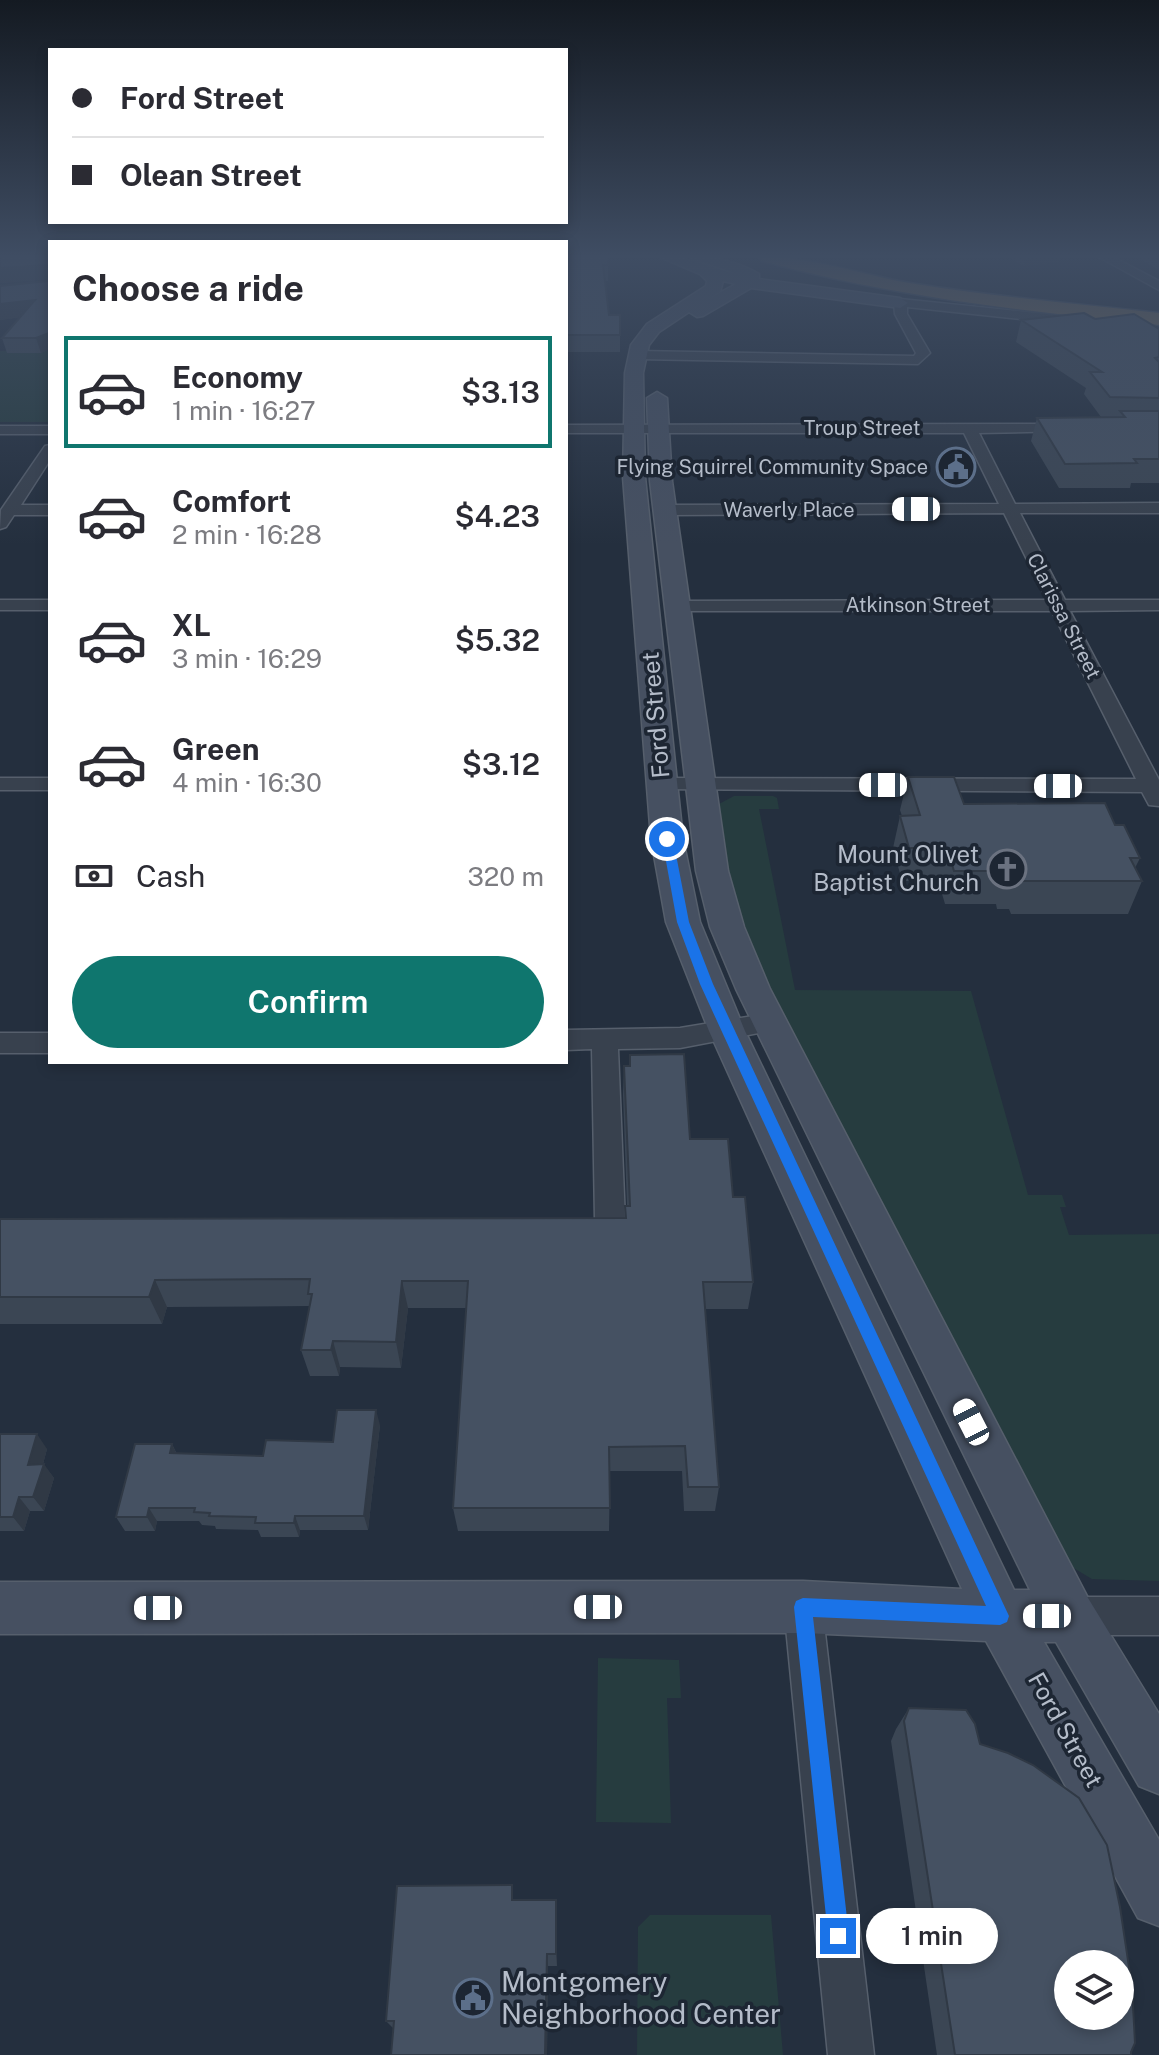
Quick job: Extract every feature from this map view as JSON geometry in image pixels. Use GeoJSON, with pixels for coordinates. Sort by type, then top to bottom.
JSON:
{"type":"FeatureCollection","features":[{"type":"Feature","properties":{"kind":"main road"},"geometry":{"type":"LineString","coordinates":[[647,356],[650,353]]}},
{"type":"Feature","properties":{"kind":"main road","name":"Ford Street"},"geometry":{"type":"LineString","coordinates":[[647,356],[646,429],[634,477],[671,865],[683,922],[727,1031],[1000,1616],[1159,1897]]}},
{"type":"Feature","properties":{"kind":"main road","name":"Ford Street"},"geometry":{"type":"LineString","coordinates":[[646,429],[665,510],[700,785],[718,899],[739,957],[1070,1616],[1159,1766]]}},
{"type":"Feature","properties":{"kind":"main road"},"geometry":{"type":"LineString","coordinates":[[0,1608],[803,1607],[1070,1616]]}},
{"type":"Feature","properties":{"kind":"street"},"geometry":{"type":"LineString","coordinates":[[647,356],[918,360],[923,353]]}},
{"type":"Feature","properties":{"kind":"street","name":"Clarissa Street"},"geometry":{"type":"LineString","coordinates":[[969,428],[1156,792]]}},
{"type":"Feature","properties":{"kind":"street","name":"Troup Street"},"geometry":{"type":"LineString","coordinates":[[568,429],[1080,428]]}},
{"type":"Feature","properties":{"kind":"street"},"geometry":{"type":"LineString","coordinates":[[0,430],[48,430]]}},
{"type":"Feature","properties":{"kind":"street"},"geometry":{"type":"LineString","coordinates":[[5,517],[48,452]]}},
{"type":"Feature","properties":{"kind":"street","name":"Waverly Place"},"geometry":{"type":"LineString","coordinates":[[665,510],[1159,508]]}},
{"type":"Feature","properties":{"kind":"street"},"geometry":{"type":"LineString","coordinates":[[5,517],[48,510]]}},
{"type":"Feature","properties":{"kind":"street"},"geometry":{"type":"LineString","coordinates":[[0,605],[48,605]]}},
{"type":"Feature","properties":{"kind":"street","name":"Atkinson Street"},"geometry":{"type":"LineString","coordinates":[[678,606],[1159,605]]}},
{"type":"Feature","properties":{"kind":"street"},"geometry":{"type":"LineString","coordinates":[[0,784],[48,784]]}},
{"type":"Feature","properties":{"kind":"street"},"geometry":{"type":"LineString","coordinates":[[663,784],[1156,792]]}},
{"type":"Feature","properties":{"kind":"street"},"geometry":{"type":"LineString","coordinates":[[568,1040],[668,1039],[771,1022]]}},
{"type":"Feature","properties":{"kind":"street"},"geometry":{"type":"LineString","coordinates":[[605,1040],[610,1220]]}},
{"type":"Feature","properties":{"kind":"street"},"geometry":{"type":"LineString","coordinates":[[0,1043],[48,1043]]}},
{"type":"Feature","properties":{"kind":"street"},"geometry":{"type":"LineString","coordinates":[[803,1607],[851,2055]]}},
{"type":"Feature","properties":{"kind":"street"},"geometry":{"type":"LineString","coordinates":[[1070,1616],[1159,1616]]}},
{"type":"Feature","properties":{"kind":"green space"},"geometry":{"type":"Polygon","coordinates":[[[0,353],[48,353],[48,422],[0,422],[0,353]]]}},
{"type":"Feature","properties":{"kind":"green space"},"geometry":{"type":"Polygon","coordinates":[[[734,796],[777,798],[779,809],[759,809],[795,990],[971,991],[1028,1195],[1062,1195],[1066,1207],[1060,1207],[1069,1235],[1159,1234],[1159,1581],[1092,1579],[1067,1564],[770,990],[729,889],[717,805],[734,796]]]}},
{"type":"Feature","properties":{"kind":"green space"},"geometry":{"type":"Polygon","coordinates":[[[598,1658],[679,1660],[681,1698],[667,1698],[671,1823],[596,1822],[598,1658]]]}},
{"type":"Feature","properties":{"kind":"green space"},"geometry":{"type":"Polygon","coordinates":[[[650,1915],[771,1915],[783,2055],[637,2055],[638,1927],[650,1915]]]}},
{"type":"Feature","properties":{"kind":"building"},"geometry":{"type":"Polygon","coordinates":[[[1072,353],[1159,353],[1159,357],[1155,358],[1159,362],[1159,398],[1110,397],[1090,372],[1102,372],[1072,353]]]}},
{"type":"Feature","properties":{"kind":"building"},"geometry":{"type":"Polygon","coordinates":[[[1120,411],[1159,411],[1159,459],[1134,459],[1137,463],[1065,464],[1037,418],[1125,417],[1120,411]]]}},
{"type":"Feature","properties":{"kind":"building"},"geometry":{"type":"Polygon","coordinates":[[[908,777],[954,777],[964,804],[1105,803],[1115,825],[1124,825],[1140,858],[1130,858],[1142,881],[1022,881],[1020,876],[1008,876],[1006,871],[954,871],[949,854],[941,854],[939,848],[909,848],[900,816],[920,815],[908,777]]]}},
{"type":"Feature","properties":{"kind":"building"},"geometry":{"type":"Polygon","coordinates":[[[684,1054],[690,1139],[728,1139],[733,1197],[745,1197],[753,1282],[703,1282],[719,1487],[688,1487],[685,1446],[609,1447],[610,1508],[453,1508],[468,1281],[402,1281],[396,1342],[333,1341],[331,1350],[301,1350],[312,1294],[308,1294],[310,1279],[155,1280],[149,1297],[0,1297],[0,1219],[626,1218],[625,1206],[630,1206],[624,1066],[630,1066],[630,1055],[684,1054]]]}},
{"type":"Feature","properties":{"kind":"building"},"geometry":{"type":"Polygon","coordinates":[[[337,1410],[376,1410],[364,1516],[295,1516],[294,1523],[255,1523],[256,1517],[209,1516],[210,1513],[194,1512],[195,1508],[149,1508],[147,1517],[116,1517],[135,1444],[172,1444],[170,1453],[263,1456],[266,1440],[333,1442],[337,1410]]]}},
{"type":"Feature","properties":{"kind":"building"},"geometry":{"type":"Polygon","coordinates":[[[0,1434],[37,1434],[28,1465],[44,1464],[33,1497],[19,1497],[13,1517],[0,1517],[0,1434]]]}},
{"type":"Feature","properties":{"kind":"building"},"geometry":{"type":"Polygon","coordinates":[[[909,1708],[966,1710],[975,1724],[980,1744],[1033,1765],[1079,1798],[1107,1845],[1126,1950],[1054,1950],[1054,2030],[1134,2030],[1134,2024],[1135,2043],[1131,2055],[955,2055],[904,1721],[909,1708]]]}},
{"type":"Feature","properties":{"kind":"building","name":"Montgomery Neighborhood Center"},"geometry":{"type":"Polygon","coordinates":[[[512,1885],[512,1900],[556,1900],[556,1954],[547,1954],[545,2055],[391,2055],[394,2021],[386,2021],[397,1886],[512,1885]]]}},
{"type":"Feature","properties":{"kind":"place","name":"Flying Squirrel Community Space"},"geometry":{"type":"Point","coordinates":[956,467]}},
{"type":"Feature","properties":{"kind":"place","name":"Mount Olivet Baptist Church"},"geometry":{"type":"Point","coordinates":[1007,869]}},
{"type":"Feature","properties":{"kind":"place","name":"Montgomery Neighborhood Center"},"geometry":{"type":"Point","coordinates":[473,1998]}},
{"type":"Feature","properties":{"kind":"route"},"geometry":{"type":"LineString","coordinates":[[667,839],[683,922],[727,1031],[1000,1616],[803,1607],[838,1936]]}}]}
